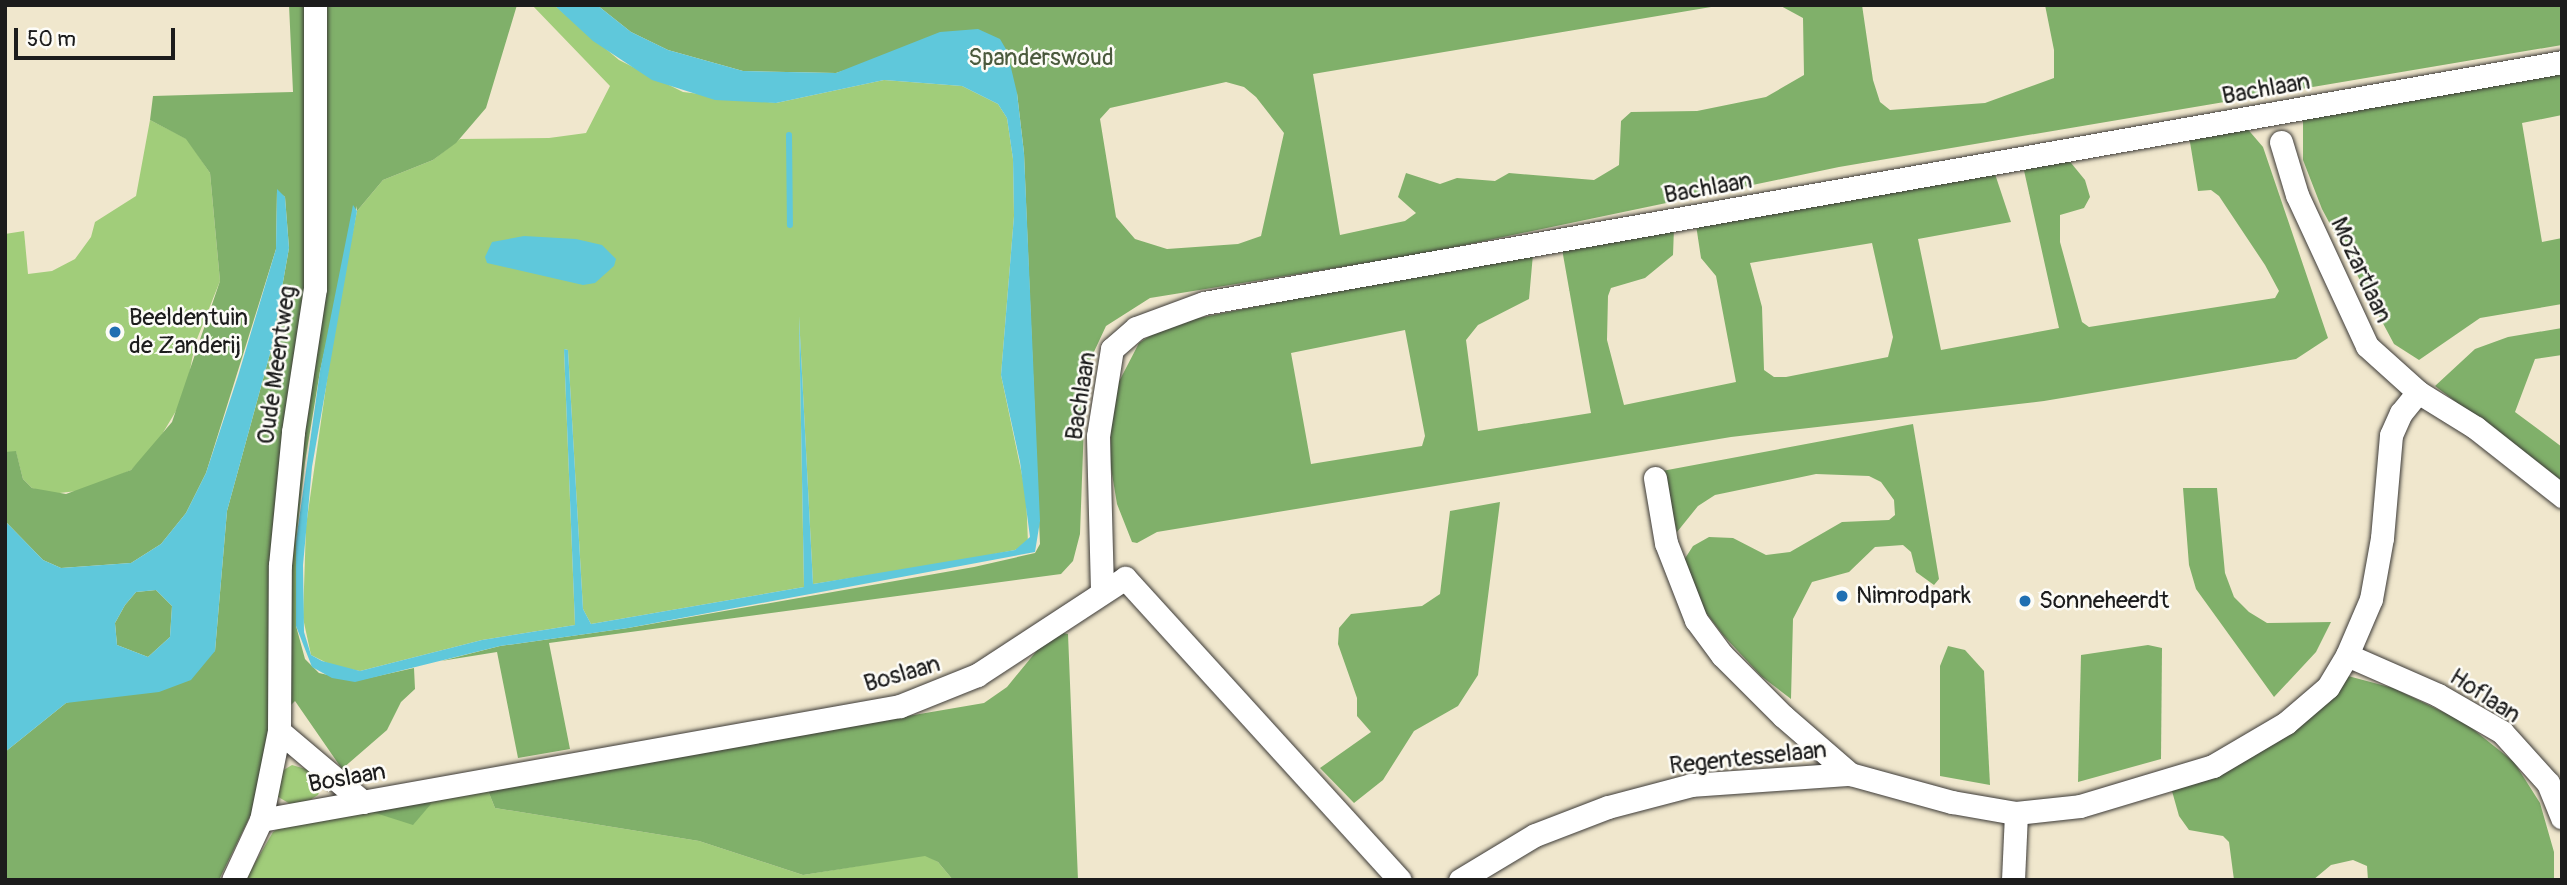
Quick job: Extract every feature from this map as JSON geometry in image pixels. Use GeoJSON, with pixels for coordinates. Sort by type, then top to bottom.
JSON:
{"type":"FeatureCollection","features":[{"type":"Feature","properties":{"kind":"street","name":"Oude Meentweg"},"geometry":{"type":"LineString","coordinates":[[233,880],[261,820],[279,732],[280,565],[293,432],[315,288],[315,5]]}},
{"type":"Feature","properties":{"kind":"street","name":"Bachlaan"},"geometry":{"type":"LineString","coordinates":[[1102,590],[1098,436],[1112,349],[1136,328],[1204,303],[2562,62]]}},
{"type":"Feature","properties":{"kind":"street","name":"Mozartlaan"},"geometry":{"type":"LineString","coordinates":[[2281,142],[2297,195],[2367,346],[2418,393],[2476,428],[2562,496]]}},
{"type":"Feature","properties":{"kind":"street"},"geometry":{"type":"LineString","coordinates":[[1655,478],[1666,543],[1696,620],[1722,654],[1783,716],[1850,774],[1952,802],[2016,813],[2080,806],[2213,766],[2286,723],[2328,687],[2347,655],[2371,599],[2382,538],[2391,435],[2401,413],[2418,393]]}},
{"type":"Feature","properties":{"kind":"street","name":"Boslaan"},"geometry":{"type":"LineString","coordinates":[[261,820],[900,706],[977,675],[1102,590],[1125,578],[1401,880]]}},
{"type":"Feature","properties":{"kind":"street","name":"Hoflaan"},"geometry":{"type":"LineString","coordinates":[[2347,655],[2438,695],[2502,732],[2548,783],[2562,817]]}},
{"type":"Feature","properties":{"kind":"street"},"geometry":{"type":"LineString","coordinates":[[279,732],[363,802]]}},
{"type":"Feature","properties":{"kind":"street","name":"Regentesselaan"},"geometry":{"type":"LineString","coordinates":[[1460,880],[1535,835],[1608,807],[1691,785],[1850,774]]}},
{"type":"Feature","properties":{"kind":"street"},"geometry":{"type":"LineString","coordinates":[[2013,880],[2016,813]]}},
{"type":"Feature","properties":{"kind":"green space"},"geometry":{"type":"Polygon","coordinates":[[[289,5],[517,5],[486,108],[456,143],[433,160],[383,180],[357,211],[357,206],[320,371],[305,462],[296,541],[296,626],[305,659],[319,673],[355,681],[414,668],[415,689],[401,702],[387,730],[342,769],[295,701],[272,724],[252,812],[219,880],[5,880],[5,752],[66,703],[215,651],[227,511],[271,350],[289,248],[285,197],[277,191],[276,249],[206,473],[186,513],[161,544],[131,563],[61,568],[43,560],[5,521],[5,452],[16,451],[23,479],[32,488],[66,494],[131,470],[172,422],[220,281],[210,173],[186,139],[150,120],[153,96],[293,92],[289,5]]]}},
{"type":"Feature","properties":{"kind":"green space"},"geometry":{"type":"Polygon","coordinates":[[[532,5],[554,5],[619,60],[683,92],[776,103],[884,80],[962,86],[998,104],[1007,118],[1013,159],[1014,216],[1001,375],[1026,494],[1028,543],[1015,550],[959,561],[813,584],[799,316],[804,587],[591,624],[583,609],[568,350],[564,349],[575,625],[482,640],[360,671],[333,666],[311,655],[303,618],[306,526],[337,310],[357,211],[383,180],[433,160],[460,139],[549,138],[586,133],[610,86],[532,5]]]}},
{"type":"Feature","properties":{"kind":"green space","name":"Spanderswoud"},"geometry":{"type":"Polygon","coordinates":[[[597,5],[1723,5],[1313,74],[1340,235],[1405,221],[1416,213],[1398,197],[1406,173],[1440,184],[1457,178],[1495,181],[1509,173],[1594,180],[1619,165],[1621,121],[1631,112],[1697,111],[1766,97],[1804,75],[1803,18],[1779,5],[1862,5],[1873,80],[1880,102],[1890,110],[1985,103],[2054,78],[2054,50],[2045,5],[2562,5],[2562,45],[1839,167],[1422,254],[1150,298],[1106,326],[1086,369],[1080,534],[1073,561],[1061,574],[549,643],[570,749],[518,758],[497,652],[441,661],[500,646],[628,628],[974,567],[1035,553],[1040,544],[1024,153],[1017,93],[852,68],[836,73],[743,71],[668,50],[631,32],[597,5]],[[1226,82],[1110,108],[1100,119],[1116,217],[1135,239],[1167,249],[1238,244],[1261,236],[1284,133],[1256,97],[1244,87],[1226,82]]]}},
{"type":"Feature","properties":{"kind":"green space"},"geometry":{"type":"Polygon","coordinates":[[[2562,69],[2562,115],[2522,123],[2542,242],[2562,238],[2562,304],[2480,318],[2419,360],[2394,344],[2322,209],[2303,160],[2303,115],[2562,69]]]}},
{"type":"Feature","properties":{"kind":"green space"},"geometry":{"type":"Polygon","coordinates":[[[150,120],[187,139],[210,173],[220,281],[195,344],[185,396],[155,446],[131,470],[87,490],[50,494],[32,488],[23,479],[16,452],[5,452],[5,234],[24,231],[28,274],[52,271],[75,259],[91,237],[95,222],[136,196],[150,120]]]}},
{"type":"Feature","properties":{"kind":"green space"},"geometry":{"type":"Polygon","coordinates":[[[2245,126],[2263,147],[2328,338],[2296,359],[2044,401],[1731,437],[1157,532],[1137,543],[1132,542],[1117,504],[1110,462],[1112,395],[1139,343],[1168,324],[1451,268],[1533,254],[1529,299],[1478,325],[1466,340],[1478,431],[1591,413],[1562,249],[1674,228],[1673,255],[1645,278],[1611,288],[1608,296],[1607,340],[1624,405],[1736,382],[1716,276],[1701,258],[1696,225],[1994,171],[2011,222],[1918,239],[1941,350],[2059,328],[2023,166],[2067,158],[2085,180],[2090,197],[2084,208],[2060,215],[2060,242],[2082,322],[2089,327],[2275,298],[2279,291],[2265,265],[2219,196],[2211,190],[2198,191],[2189,136],[2245,126]],[[1872,243],[1750,263],[1762,307],[1764,370],[1774,377],[1786,377],[1888,357],[1893,337],[1872,243]],[[1405,330],[1291,353],[1311,464],[1422,446],[1425,436],[1405,330]]]}},
{"type":"Feature","properties":{"kind":"green space"},"geometry":{"type":"Polygon","coordinates":[[[2562,328],[2562,355],[2535,359],[2515,412],[2562,447],[2562,482],[2435,386],[2475,349],[2508,337],[2562,328]]]}},
{"type":"Feature","properties":{"kind":"green space"},"geometry":{"type":"Polygon","coordinates":[[[1913,424],[1939,579],[1934,585],[1916,572],[1911,552],[1903,545],[1875,547],[1849,572],[1812,582],[1793,619],[1791,699],[1761,676],[1723,635],[1704,610],[1684,560],[1693,546],[1709,537],[1733,538],[1766,555],[1790,552],[1842,522],[1889,520],[1895,515],[1894,500],[1881,482],[1869,476],[1816,474],[1715,495],[1698,506],[1677,532],[1662,471],[1913,424]]]}},
{"type":"Feature","properties":{"kind":"green space"},"geometry":{"type":"Polygon","coordinates":[[[2183,488],[2217,488],[2225,573],[2234,597],[2249,612],[2267,623],[2331,622],[2316,652],[2274,697],[2196,589],[2189,565],[2183,488]]]}},
{"type":"Feature","properties":{"kind":"green space"},"geometry":{"type":"Polygon","coordinates":[[[1500,502],[1478,675],[1458,706],[1414,731],[1383,780],[1354,803],[1320,768],[1371,732],[1357,716],[1357,698],[1338,644],[1339,628],[1351,614],[1422,606],[1440,594],[1450,511],[1500,502]]]}},
{"type":"Feature","properties":{"kind":"green space"},"geometry":{"type":"Polygon","coordinates":[[[156,590],[172,606],[170,637],[148,657],[117,645],[115,623],[136,592],[156,590]]]}},
{"type":"Feature","properties":{"kind":"green space"},"geometry":{"type":"Polygon","coordinates":[[[1053,631],[1068,634],[1078,880],[953,880],[938,862],[925,856],[803,875],[699,841],[495,808],[487,788],[984,703],[1007,687],[1053,631]]]}},
{"type":"Feature","properties":{"kind":"green space"},"geometry":{"type":"Polygon","coordinates":[[[2148,645],[2162,648],[2161,759],[2078,782],[2081,655],[2148,645]]]}},
{"type":"Feature","properties":{"kind":"green space"},"geometry":{"type":"Polygon","coordinates":[[[1948,646],[1965,650],[1984,671],[1990,785],[1940,776],[1940,666],[1948,646]]]}},
{"type":"Feature","properties":{"kind":"green space"},"geometry":{"type":"Polygon","coordinates":[[[2348,676],[2393,688],[2464,722],[2514,762],[2540,803],[2554,852],[2554,880],[2368,880],[2367,866],[2353,860],[2331,865],[2313,880],[2234,880],[2229,842],[2223,836],[2189,830],[2179,816],[2170,784],[2348,676]]]}},
{"type":"Feature","properties":{"kind":"green space"},"geometry":{"type":"Polygon","coordinates":[[[292,765],[309,770],[323,783],[318,795],[297,808],[275,795],[282,771],[292,765]]]}},
{"type":"Feature","properties":{"kind":"green space"},"geometry":{"type":"Polygon","coordinates":[[[487,788],[495,808],[699,841],[803,875],[925,855],[938,862],[953,880],[245,880],[273,832],[288,822],[487,788]]]}},
{"type":"Feature","properties":{"kind":"green space"},"geometry":{"type":"Polygon","coordinates":[[[420,798],[431,804],[413,825],[363,809],[420,798]]]}},
{"type":"Feature","properties":{"kind":"water"},"geometry":{"type":"Polygon","coordinates":[[[554,5],[597,5],[631,32],[668,50],[743,71],[836,73],[940,32],[978,29],[1000,39],[1007,51],[1017,93],[1024,153],[1040,521],[1035,552],[628,628],[500,646],[355,682],[332,678],[312,667],[296,626],[296,541],[320,371],[353,205],[357,211],[312,467],[303,565],[304,632],[311,655],[322,661],[360,671],[482,640],[575,625],[564,349],[568,350],[583,609],[591,624],[804,587],[799,316],[813,584],[1015,550],[1030,537],[1020,462],[1001,375],[1014,216],[1013,159],[1007,118],[998,104],[962,86],[884,80],[776,103],[715,100],[652,80],[593,41],[554,5]]]}},
{"type":"Feature","properties":{"kind":"water"},"geometry":{"type":"Polygon","coordinates":[[[277,189],[285,197],[289,248],[271,350],[227,511],[215,651],[191,680],[159,692],[66,703],[5,752],[5,521],[43,560],[61,568],[131,563],[161,544],[186,513],[206,473],[276,249],[277,189]],[[156,590],[136,592],[115,623],[117,645],[148,657],[170,637],[172,606],[156,590]]]}},
{"type":"Feature","properties":{"kind":"water"},"geometry":{"type":"Polygon","coordinates":[[[524,236],[576,239],[602,245],[616,259],[614,266],[595,283],[583,285],[487,263],[485,257],[492,242],[524,236]]]}},
{"type":"Feature","properties":{"kind":"waterway"},"geometry":{"type":"LineString","coordinates":[[789,135],[790,225]]}},
{"type":"Feature","properties":{"kind":"place","name":"Beeldentuin de Zanderij"},"geometry":{"type":"Point","coordinates":[115,332]}},
{"type":"Feature","properties":{"kind":"place","name":"Nimrodpark"},"geometry":{"type":"Point","coordinates":[1842,596]}},
{"type":"Feature","properties":{"kind":"place","name":"Sonneheerdt"},"geometry":{"type":"Point","coordinates":[2025,601]}}]}
